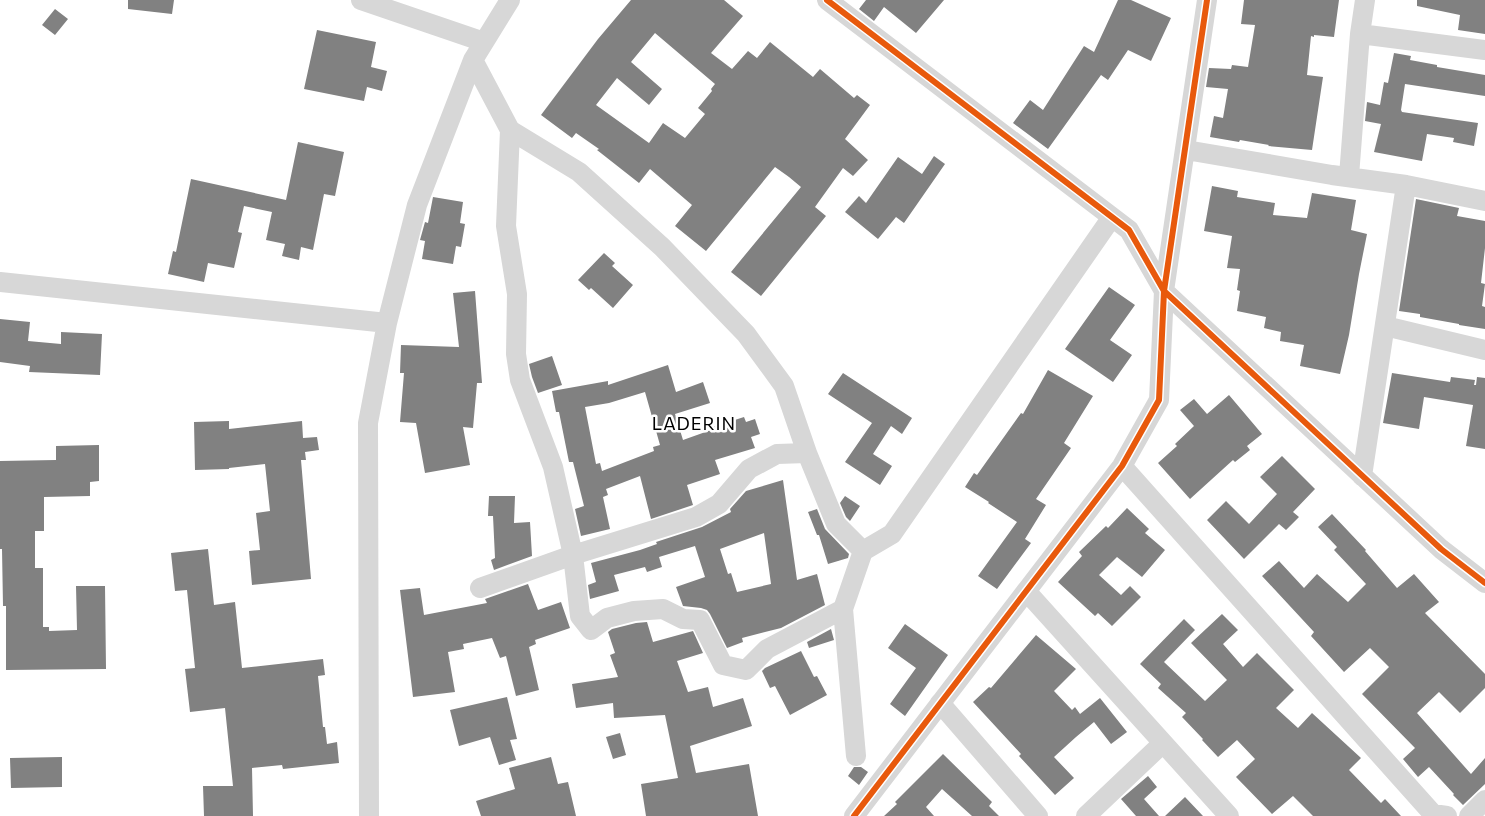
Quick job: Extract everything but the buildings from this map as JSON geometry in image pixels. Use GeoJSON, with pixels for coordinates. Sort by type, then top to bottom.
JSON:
{"type":"FeatureCollection","features":[{"type":"Feature","properties":{"kind":"street"},"geometry":{"type":"LineString","coordinates":[[361,0],[484,42]]}},
{"type":"Feature","properties":{"kind":"street"},"geometry":{"type":"LineString","coordinates":[[370,816],[368,423],[388,324],[417,205],[473,60],[510,0]]}},
{"type":"Feature","properties":{"kind":"street"},"geometry":{"type":"LineString","coordinates":[[827,0],[1129,230],[1164,291],[1441,549],[1485,583]]}},
{"type":"Feature","properties":{"kind":"street"},"geometry":{"type":"LineString","coordinates":[[854,816],[1122,466],[1159,400],[1164,291],[1207,0]]}},
{"type":"Feature","properties":{"kind":"street"},"geometry":{"type":"LineString","coordinates":[[1349,176],[1360,34],[1365,0]]}},
{"type":"Feature","properties":{"kind":"street"},"geometry":{"type":"LineString","coordinates":[[1360,34],[1485,50]]}},
{"type":"Feature","properties":{"kind":"street"},"geometry":{"type":"LineString","coordinates":[[473,60],[510,130],[506,226],[517,294],[516,354],[520,380],[553,468],[573,555],[580,616],[591,630],[607,618],[634,611],[663,609],[683,619],[700,620],[723,665],[746,670],[767,649],[842,609]]}},
{"type":"Feature","properties":{"kind":"street"},"geometry":{"type":"LineString","coordinates":[[510,130],[579,172],[662,247],[746,334],[784,386],[807,452],[836,524],[863,551]]}},
{"type":"Feature","properties":{"kind":"street"},"geometry":{"type":"LineString","coordinates":[[1186,150],[1332,175],[1406,185],[1485,201]]}},
{"type":"Feature","properties":{"kind":"street"},"geometry":{"type":"LineString","coordinates":[[1362,476],[1406,185]]}},
{"type":"Feature","properties":{"kind":"street"},"geometry":{"type":"LineString","coordinates":[[856,756],[842,609],[863,551],[892,534],[1112,217]]}},
{"type":"Feature","properties":{"kind":"street"},"geometry":{"type":"LineString","coordinates":[[0,282],[388,324]]}},
{"type":"Feature","properties":{"kind":"street"},"geometry":{"type":"LineString","coordinates":[[1385,326],[1485,350]]}},
{"type":"Feature","properties":{"kind":"street"},"geometry":{"type":"LineString","coordinates":[[480,588],[573,555],[696,517],[719,504],[748,469],[776,454],[807,452]]}},
{"type":"Feature","properties":{"kind":"street"},"geometry":{"type":"LineString","coordinates":[[1122,466],[1433,814],[1447,816]]}},
{"type":"Feature","properties":{"kind":"street"},"geometry":{"type":"LineString","coordinates":[[1026,591],[1229,816]]}},
{"type":"Feature","properties":{"kind":"street"},"geometry":{"type":"LineString","coordinates":[[940,703],[1038,816]]}},
{"type":"Feature","properties":{"kind":"street"},"geometry":{"type":"LineString","coordinates":[[1086,816],[1163,743]]}},
{"type":"Feature","properties":{"kind":"street"},"geometry":{"type":"LineString","coordinates":[[1469,816],[1485,800]]}},
{"type":"Feature","properties":{"kind":"cycle path"},"geometry":{"type":"LineString","coordinates":[[827,0],[1129,230],[1164,291],[1441,549],[1485,583]]}},
{"type":"Feature","properties":{"kind":"cycle path"},"geometry":{"type":"LineString","coordinates":[[854,816],[1122,466],[1159,400],[1164,291],[1207,0]]}},
{"type":"Feature","properties":{"kind":"district","name":"LADERIN"},"geometry":{"type":"Point","coordinates":[694,424]}}]}
